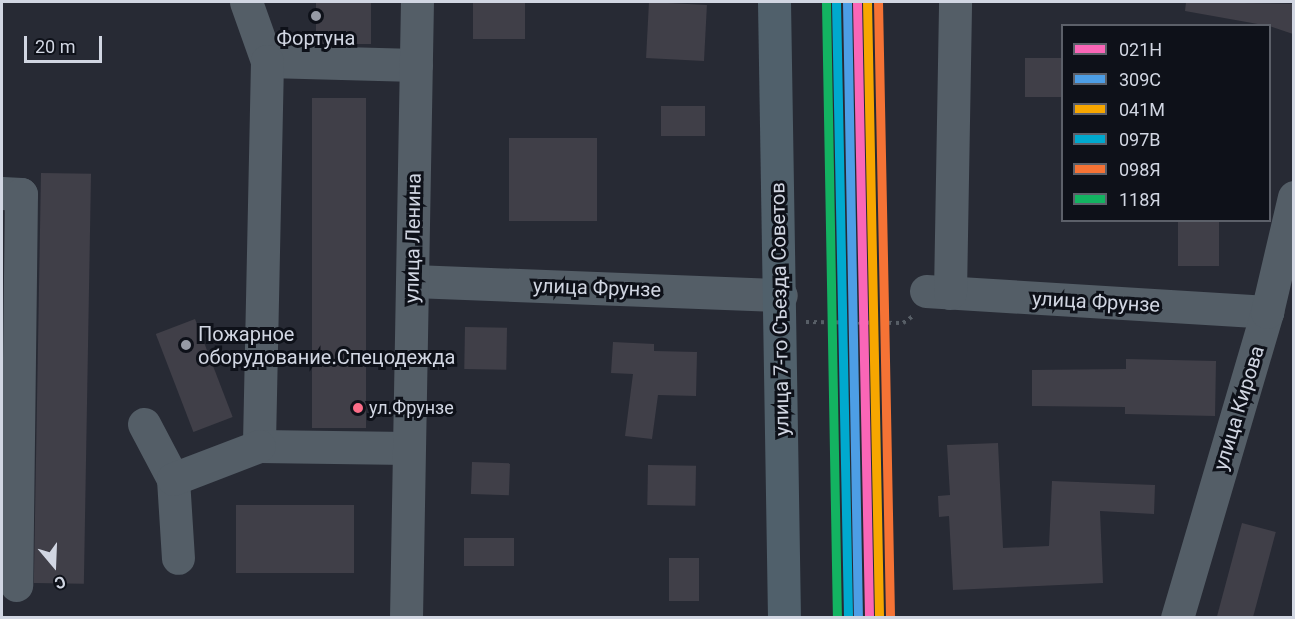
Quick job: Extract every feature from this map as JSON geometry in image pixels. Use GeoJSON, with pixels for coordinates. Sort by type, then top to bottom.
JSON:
{"type":"FeatureCollection","features":[{"type":"Feature","properties":{"kind":"main road","name":"улица 7-го Съезда Советов"},"geometry":{"type":"LineString","coordinates":[[774,2],[781,295],[784,618]]}},
{"type":"Feature","properties":{"kind":"street"},"geometry":{"type":"LineString","coordinates":[[246,2],[267,61],[259,446]]}},
{"type":"Feature","properties":{"kind":"street","name":"улица Ленина"},"geometry":{"type":"LineString","coordinates":[[406,618],[417,2]]}},
{"type":"Feature","properties":{"kind":"street"},"geometry":{"type":"LineString","coordinates":[[938,292],[955,2]]}},
{"type":"Feature","properties":{"kind":"street"},"geometry":{"type":"LineString","coordinates":[[267,61],[416,65]]}},
{"type":"Feature","properties":{"kind":"street"},"geometry":{"type":"LineString","coordinates":[[2,193],[21,194],[16,585]]}},
{"type":"Feature","properties":{"kind":"street","name":"улица Кирова"},"geometry":{"type":"LineString","coordinates":[[1177,618],[1267,312],[1293,197]]}},
{"type":"Feature","properties":{"kind":"street","name":"улица Фрунзе"},"geometry":{"type":"LineString","coordinates":[[413,281],[781,295]]}},
{"type":"Feature","properties":{"kind":"street","name":"улица Фрунзе"},"geometry":{"type":"LineString","coordinates":[[938,292],[1267,312]]}},
{"type":"Feature","properties":{"kind":"street"},"geometry":{"type":"LineString","coordinates":[[144,424],[173,479],[178,558]]}},
{"type":"Feature","properties":{"kind":"street"},"geometry":{"type":"LineString","coordinates":[[173,479],[259,446],[408,448]]}},
{"type":"Feature","properties":{"kind":"path"},"geometry":{"type":"LineString","coordinates":[[799,322],[903,323],[938,292]]}},
{"type":"Feature","properties":{"kind":"building"},"geometry":{"type":"Polygon","coordinates":[[[473,2],[525,2],[525,39],[473,39],[473,2]]]}},
{"type":"Feature","properties":{"kind":"building"},"geometry":{"type":"Polygon","coordinates":[[[649,2],[707,5],[704,61],[646,58],[649,2]]]}},
{"type":"Feature","properties":{"kind":"building"},"geometry":{"type":"Polygon","coordinates":[[[1186,2],[1293,4],[1293,34],[1271,27],[1271,24],[1258,24],[1185,11],[1186,2]]]}},
{"type":"Feature","properties":{"kind":"building"},"geometry":{"type":"Polygon","coordinates":[[[316,3],[371,3],[371,44],[316,44],[316,3]]]}},
{"type":"Feature","properties":{"kind":"building"},"geometry":{"type":"Polygon","coordinates":[[[1025,58],[1061,58],[1061,97],[1025,97],[1025,58]]]}},
{"type":"Feature","properties":{"kind":"building"},"geometry":{"type":"Polygon","coordinates":[[[312,98],[366,98],[366,428],[312,428],[312,98]]]}},
{"type":"Feature","properties":{"kind":"building"},"geometry":{"type":"Polygon","coordinates":[[[661,106],[705,106],[705,136],[661,136],[661,106]]]}},
{"type":"Feature","properties":{"kind":"building"},"geometry":{"type":"Polygon","coordinates":[[[509,138],[597,138],[597,221],[509,221],[509,138]]]}},
{"type":"Feature","properties":{"kind":"building"},"geometry":{"type":"Polygon","coordinates":[[[41,173],[91,174],[84,584],[34,583],[41,173]]]}},
{"type":"Feature","properties":{"kind":"building"},"geometry":{"type":"Polygon","coordinates":[[[1178,222],[1219,222],[1219,266],[1178,266],[1178,222]]]}},
{"type":"Feature","properties":{"kind":"building"},"geometry":{"type":"Polygon","coordinates":[[[195,319],[233,417],[193,432],[156,334],[195,319]]]}},
{"type":"Feature","properties":{"kind":"building"},"geometry":{"type":"Polygon","coordinates":[[[465,327],[507,328],[506,370],[464,369],[465,327]]]}},
{"type":"Feature","properties":{"kind":"building"},"geometry":{"type":"Polygon","coordinates":[[[613,342],[654,344],[654,351],[697,352],[696,396],[658,395],[652,439],[625,436],[633,374],[611,373],[613,342]]]}},
{"type":"Feature","properties":{"kind":"building"},"geometry":{"type":"Polygon","coordinates":[[[1126,359],[1216,361],[1215,416],[1125,414],[1125,407],[1032,406],[1032,370],[1126,369],[1126,359]]]}},
{"type":"Feature","properties":{"kind":"building"},"geometry":{"type":"Polygon","coordinates":[[[998,443],[1003,548],[1049,546],[1052,481],[1155,485],[1154,514],[1100,511],[1103,583],[953,590],[949,516],[939,517],[938,496],[950,495],[947,445],[998,443]]]}},
{"type":"Feature","properties":{"kind":"building"},"geometry":{"type":"Polygon","coordinates":[[[472,462],[510,463],[509,495],[471,494],[472,462]]]}},
{"type":"Feature","properties":{"kind":"building"},"geometry":{"type":"Polygon","coordinates":[[[648,465],[696,466],[695,506],[647,505],[648,465]]]}},
{"type":"Feature","properties":{"kind":"building"},"geometry":{"type":"Polygon","coordinates":[[[236,505],[354,505],[354,573],[236,573],[236,505]]]}},
{"type":"Feature","properties":{"kind":"building"},"geometry":{"type":"Polygon","coordinates":[[[1242,523],[1276,532],[1253,618],[1217,618],[1242,523]]]}},
{"type":"Feature","properties":{"kind":"building"},"geometry":{"type":"Polygon","coordinates":[[[464,538],[514,538],[514,566],[464,566],[464,538]]]}},
{"type":"Feature","properties":{"kind":"building"},"geometry":{"type":"Polygon","coordinates":[[[669,558],[699,558],[699,601],[669,601],[669,558]]]}},
{"type":"Feature","properties":{"kind":"transit line","name":"097В"},"geometry":{"type":"LineString","coordinates":[[836,2],[848,618]]}},
{"type":"Feature","properties":{"kind":"transit line","name":"309С"},"geometry":{"type":"LineString","coordinates":[[847,2],[858,618]]}},
{"type":"Feature","properties":{"kind":"transit line","name":"021Н"},"geometry":{"type":"LineString","coordinates":[[857,2],[869,618]]}},
{"type":"Feature","properties":{"kind":"transit line","name":"041М"},"geometry":{"type":"LineString","coordinates":[[867,2],[879,618]]}},
{"type":"Feature","properties":{"kind":"transit line","name":"098Я"},"geometry":{"type":"LineString","coordinates":[[878,2],[890,618]]}},
{"type":"Feature","properties":{"kind":"transit line","name":"118Я"},"geometry":{"type":"LineString","coordinates":[[826,3],[837,618]]}},
{"type":"Feature","properties":{"kind":"place","name":"Фортуна"},"geometry":{"type":"Point","coordinates":[316,16]}},
{"type":"Feature","properties":{"kind":"place","name":"Пожарное оборудование.Спецодежда"},"geometry":{"type":"Point","coordinates":[186,345]}},
{"type":"Feature","properties":{"kind":"place","name":"ул.Фрунзе"},"geometry":{"type":"Point","coordinates":[358,408]}}]}
